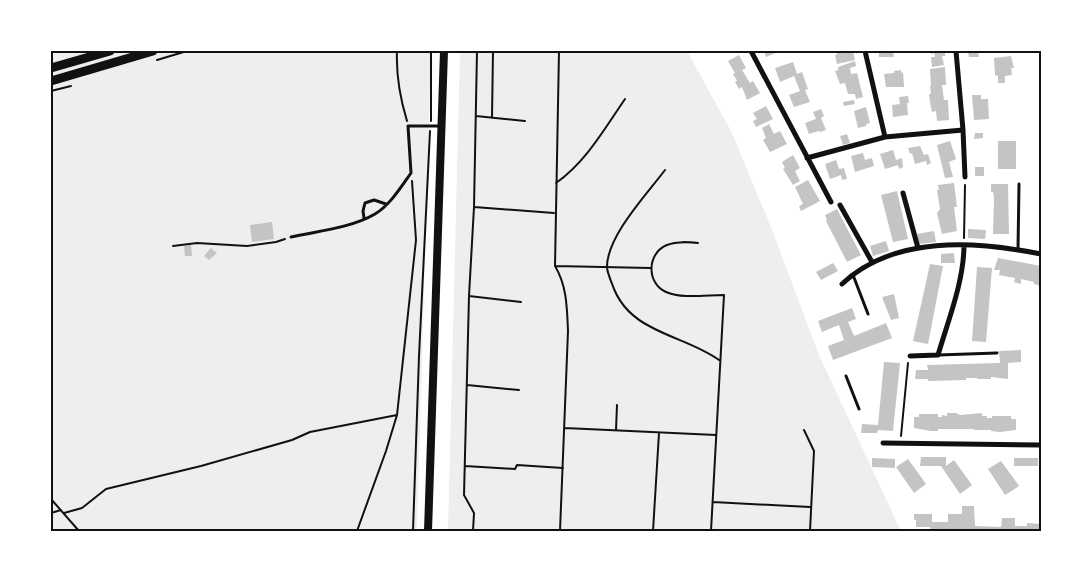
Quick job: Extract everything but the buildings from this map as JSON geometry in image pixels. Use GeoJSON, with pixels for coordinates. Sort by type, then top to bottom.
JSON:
{"type":"FeatureCollection","features":[{"type":"Feature","properties":{"kind":"main road"},"geometry":{"type":"LineString","coordinates":[[51,68],[110,51]]}},
{"type":"Feature","properties":{"kind":"main road"},"geometry":{"type":"LineString","coordinates":[[51,81],[153,51]]}},
{"type":"Feature","properties":{"kind":"main road"},"geometry":{"type":"LineString","coordinates":[[428,531],[444,51]]}},
{"type":"Feature","properties":{"kind":"street"},"geometry":{"type":"LineString","coordinates":[[751,51],[831,202]]}},
{"type":"Feature","properties":{"kind":"street"},"geometry":{"type":"LineString","coordinates":[[866,51],[885,137]]}},
{"type":"Feature","properties":{"kind":"street"},"geometry":{"type":"LineString","coordinates":[[956,51],[965,177]]}},
{"type":"Feature","properties":{"kind":"street"},"geometry":{"type":"LineString","coordinates":[[807,158],[885,137],[963,130]]}},
{"type":"Feature","properties":{"kind":"street"},"geometry":{"type":"LineString","coordinates":[[903,193],[918,248]]}},
{"type":"Feature","properties":{"kind":"street"},"geometry":{"type":"LineString","coordinates":[[840,204],[872,262]]}},
{"type":"Feature","properties":{"kind":"street"},"geometry":{"type":"LineString","coordinates":[[910,356],[938,355],[960,279],[964,245]]}},
{"type":"Feature","properties":{"kind":"street"},"geometry":{"type":"LineString","coordinates":[[842,284],[853,274],[872,262],[893,254],[918,248],[964,245],[1018,249],[1041,254]]}},
{"type":"Feature","properties":{"kind":"street"},"geometry":{"type":"LineString","coordinates":[[883,443],[1041,445]]}},
{"type":"Feature","properties":{"kind":"lane"},"geometry":{"type":"LineString","coordinates":[[291,236],[349,224],[375,214],[412,173],[408,126],[442,126]]}},
{"type":"Feature","properties":{"kind":"lane"},"geometry":{"type":"LineString","coordinates":[[1018,249],[1019,184]]}},
{"type":"Feature","properties":{"kind":"lane"},"geometry":{"type":"LineString","coordinates":[[364,218],[365,203],[374,200],[386,204]]}},
{"type":"Feature","properties":{"kind":"lane"},"geometry":{"type":"LineString","coordinates":[[853,274],[868,314]]}},
{"type":"Feature","properties":{"kind":"lane"},"geometry":{"type":"LineString","coordinates":[[938,355],[996,354]]}},
{"type":"Feature","properties":{"kind":"lane"},"geometry":{"type":"LineString","coordinates":[[846,376],[859,409]]}},
{"type":"Feature","properties":{"kind":"path"},"geometry":{"type":"LineString","coordinates":[[397,51],[398,82],[408,126]]}},
{"type":"Feature","properties":{"kind":"path"},"geometry":{"type":"LineString","coordinates":[[413,531],[418,356],[431,125],[431,51]]}},
{"type":"Feature","properties":{"kind":"path"},"geometry":{"type":"LineString","coordinates":[[473,531],[474,513],[464,494],[478,51]]}},
{"type":"Feature","properties":{"kind":"path"},"geometry":{"type":"LineString","coordinates":[[492,118],[493,51]]}},
{"type":"Feature","properties":{"kind":"path"},"geometry":{"type":"LineString","coordinates":[[559,51],[555,266],[563,282],[568,331],[560,531]]}},
{"type":"Feature","properties":{"kind":"path"},"geometry":{"type":"LineString","coordinates":[[556,183],[582,160],[625,99]]}},
{"type":"Feature","properties":{"kind":"path"},"geometry":{"type":"LineString","coordinates":[[476,116],[525,121]]}},
{"type":"Feature","properties":{"kind":"path"},"geometry":{"type":"LineString","coordinates":[[665,170],[615,238],[607,268],[616,295],[626,309],[638,319],[652,328],[685,341],[720,361]]}},
{"type":"Feature","properties":{"kind":"path"},"geometry":{"type":"LineString","coordinates":[[357,531],[397,415],[416,240],[412,173]]}},
{"type":"Feature","properties":{"kind":"path"},"geometry":{"type":"LineString","coordinates":[[964,245],[965,177]]}},
{"type":"Feature","properties":{"kind":"path"},"geometry":{"type":"LineString","coordinates":[[474,207],[555,213]]}},
{"type":"Feature","properties":{"kind":"path"},"geometry":{"type":"LineString","coordinates":[[173,246],[197,243],[247,246],[276,242],[291,236]]}},
{"type":"Feature","properties":{"kind":"path"},"geometry":{"type":"LineString","coordinates":[[698,243],[673,243],[664,246],[654,258],[650,268],[655,283],[666,292],[682,295],[724,295],[711,531]]}},
{"type":"Feature","properties":{"kind":"path"},"geometry":{"type":"LineString","coordinates":[[555,266],[650,268]]}},
{"type":"Feature","properties":{"kind":"path"},"geometry":{"type":"LineString","coordinates":[[470,296],[521,302]]}},
{"type":"Feature","properties":{"kind":"path"},"geometry":{"type":"LineString","coordinates":[[901,443],[910,356]]}},
{"type":"Feature","properties":{"kind":"path"},"geometry":{"type":"LineString","coordinates":[[467,385],[519,390]]}},
{"type":"Feature","properties":{"kind":"path"},"geometry":{"type":"LineString","coordinates":[[616,430],[617,406]]}},
{"type":"Feature","properties":{"kind":"path"},"geometry":{"type":"LineString","coordinates":[[64,514],[82,508],[106,489],[201,466],[292,440],[310,432],[397,415]]}},
{"type":"Feature","properties":{"kind":"path"},"geometry":{"type":"LineString","coordinates":[[565,428],[716,435]]}},
{"type":"Feature","properties":{"kind":"path"},"geometry":{"type":"LineString","coordinates":[[804,430],[814,450],[810,531]]}},
{"type":"Feature","properties":{"kind":"path"},"geometry":{"type":"LineString","coordinates":[[653,531],[659,433]]}},
{"type":"Feature","properties":{"kind":"path"},"geometry":{"type":"LineString","coordinates":[[465,466],[514,469],[517,465],[563,468]]}},
{"type":"Feature","properties":{"kind":"path"},"geometry":{"type":"LineString","coordinates":[[51,499],[79,531]]}},
{"type":"Feature","properties":{"kind":"path"},"geometry":{"type":"LineString","coordinates":[[713,502],[811,507]]}},
{"type":"Feature","properties":{"kind":"path"},"geometry":{"type":"LineString","coordinates":[[51,513],[62,510]]}},
{"type":"Feature","properties":{"kind":"shaded area"},"geometry":{"type":"Polygon","coordinates":[[[51,51],[431,51],[417,531],[51,531],[51,51]]]}},
{"type":"Feature","properties":{"kind":"shaded area"},"geometry":{"type":"Polygon","coordinates":[[[460,51],[687,51],[731,131],[771,227],[819,355],[901,531],[448,531],[460,51]]]}}]}
